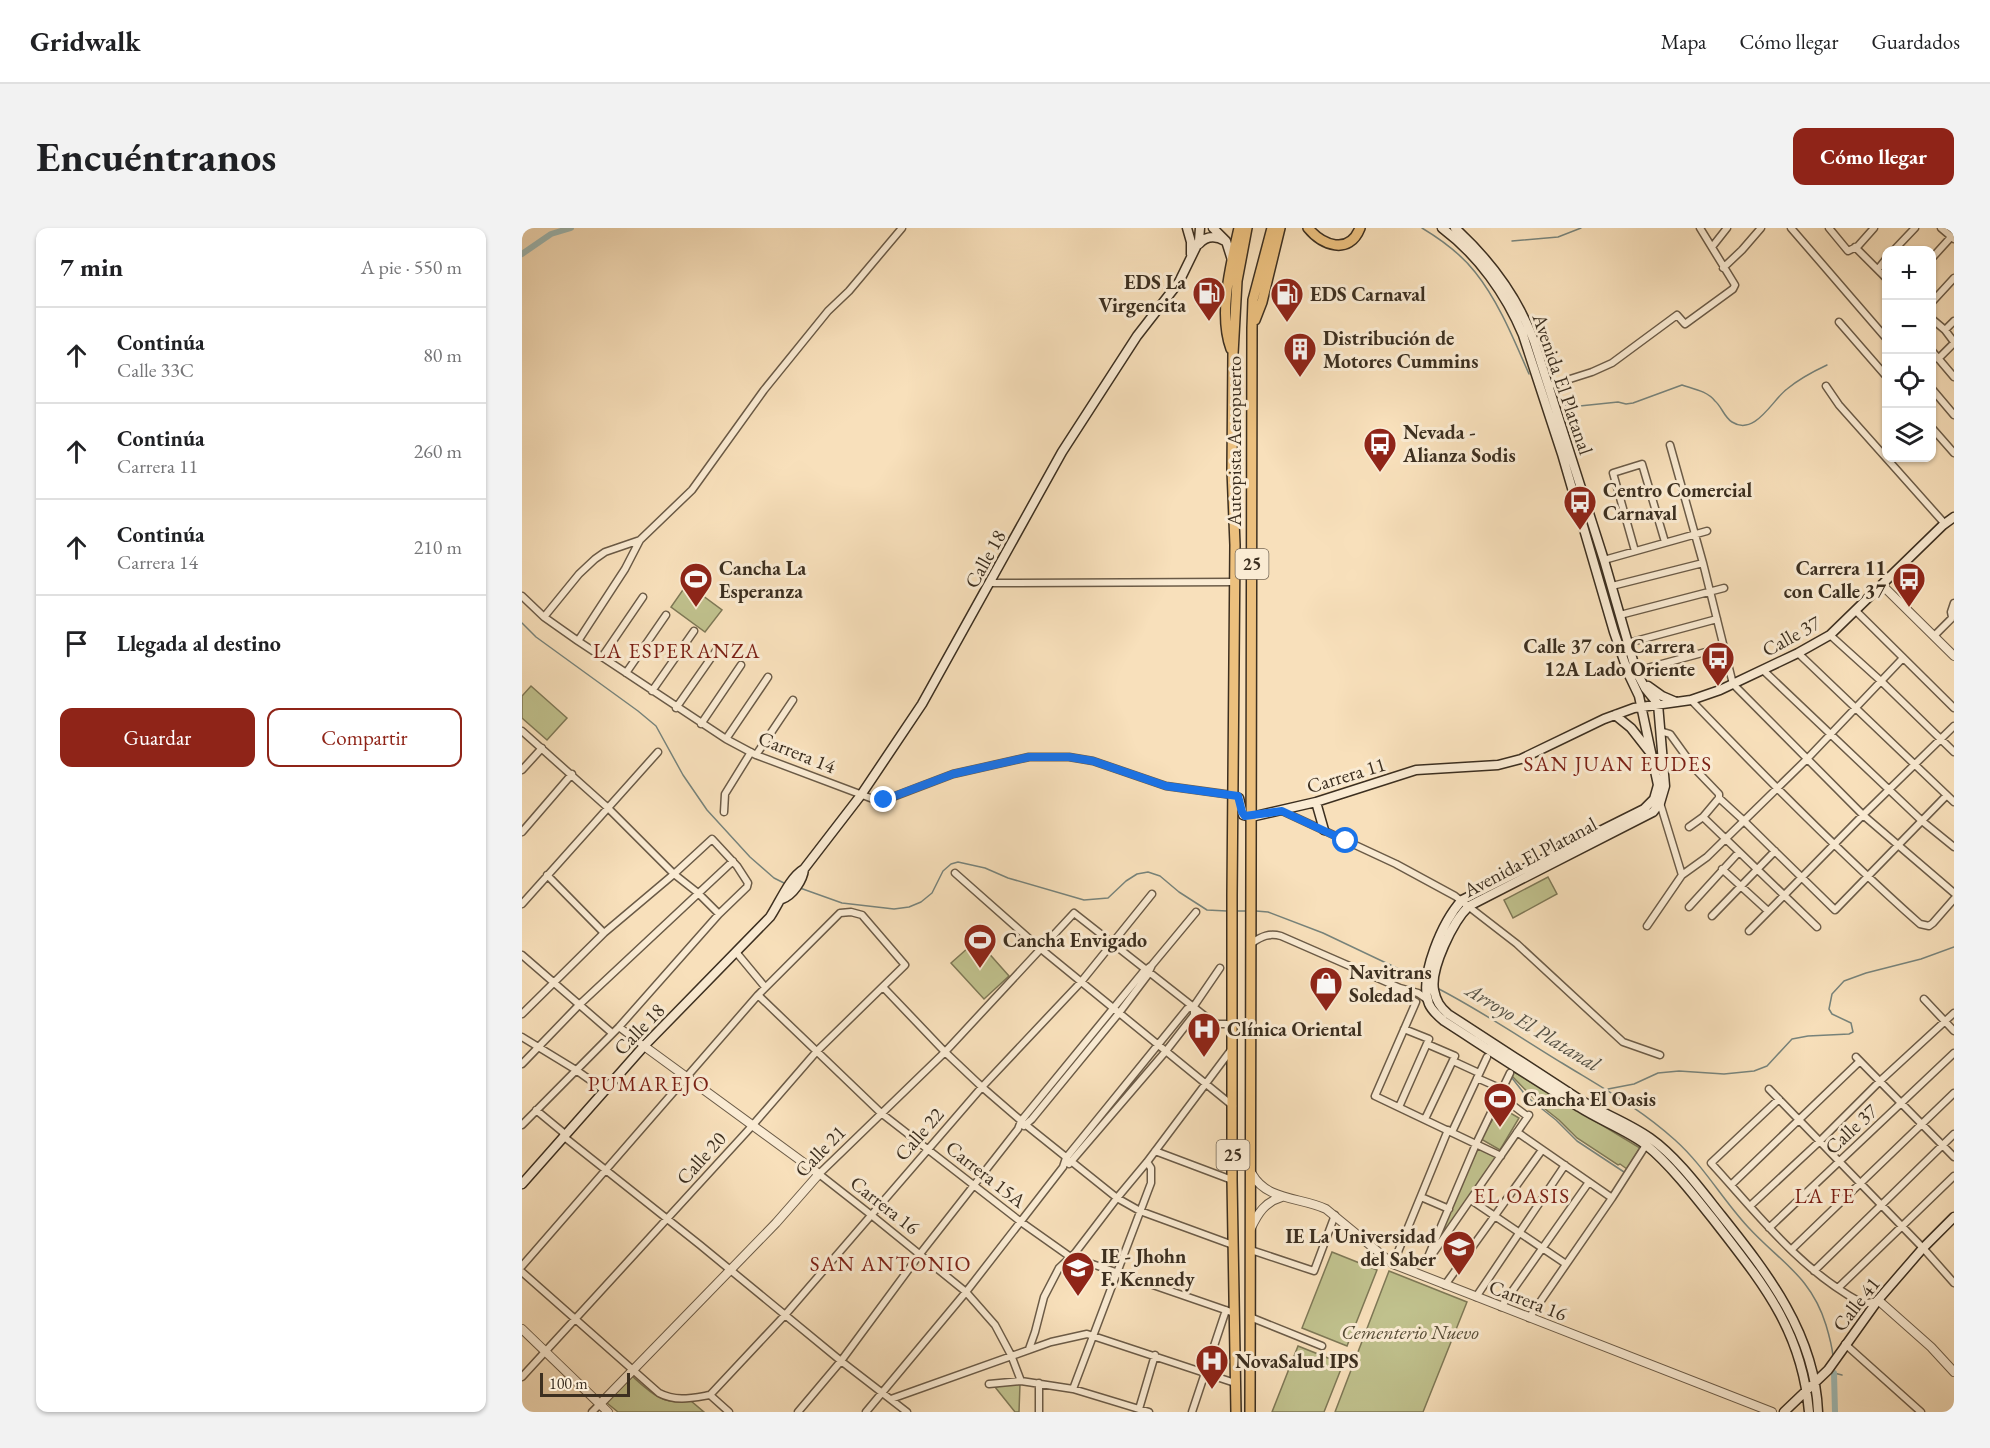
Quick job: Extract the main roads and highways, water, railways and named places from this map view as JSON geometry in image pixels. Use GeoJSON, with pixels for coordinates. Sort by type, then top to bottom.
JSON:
{"type":"FeatureCollection","features":[{"type":"Feature","properties":{"kind":"highway"},"geometry":{"type":"LineString","coordinates":[[1233,354],[1225,333],[1232,260],[1239,228]]}},
{"type":"Feature","properties":{"kind":"highway","name":"Autopista Aeropuerto"},"geometry":{"type":"LineString","coordinates":[[1236,1412],[1230,1312],[1233,1245],[1232,896],[1235,582],[1232,470],[1233,354],[1237,280],[1247,228]]}},
{"type":"Feature","properties":{"kind":"highway","name":"Autopista Aeropuerto"},"geometry":{"type":"LineString","coordinates":[[1250,1412],[1252,328],[1253,300],[1272,228]]}},
{"type":"Feature","properties":{"kind":"highway"},"geometry":{"type":"LineString","coordinates":[[1252,328],[1263,302],[1280,228]]}},
{"type":"Feature","properties":{"kind":"highway"},"geometry":{"type":"LineString","coordinates":[[1308,228],[1324,242],[1339,245],[1353,239],[1359,228]]}},
{"type":"Feature","properties":{"kind":"main road"},"geometry":{"type":"LineString","coordinates":[[1187,228],[1191,242],[1190,263]]}},
{"type":"Feature","properties":{"kind":"main road","name":"Calle 18"},"geometry":{"type":"LineString","coordinates":[[522,1184],[644,1046],[770,916],[796,881],[798,872],[804,869],[861,795],[922,704],[1062,452],[1137,336],[1179,282],[1197,247],[1200,228]]}},
{"type":"Feature","properties":{"kind":"main road"},"geometry":{"type":"LineString","coordinates":[[1213,228],[1226,242],[1232,260]]}},
{"type":"Feature","properties":{"kind":"main road","name":"Avenida El Platanal"},"geometry":{"type":"LineString","coordinates":[[1442,228],[1490,277],[1514,317],[1526,344],[1555,436],[1565,456],[1604,560],[1636,671],[1658,704],[1665,786],[1660,803],[1653,812],[1465,903]]}},
{"type":"Feature","properties":{"kind":"main road","name":"Avenida El Platanal"},"geometry":{"type":"LineString","coordinates":[[1431,999],[1433,989],[1431,973],[1448,919],[1465,903],[1650,805],[1658,784],[1641,706],[1614,632],[1548,386],[1530,330],[1512,296],[1479,252],[1455,228]]}},
{"type":"Feature","properties":{"kind":"main road"},"geometry":{"type":"LineString","coordinates":[[1197,247],[1210,237],[1226,242]]}},
{"type":"Feature","properties":{"kind":"main road","name":"Calle 37"},"geometry":{"type":"LineString","coordinates":[[1641,706],[1691,700],[1764,671],[1830,635],[1954,516]]}},
{"type":"Feature","properties":{"kind":"main road"},"geometry":{"type":"LineString","coordinates":[[1641,681],[1656,693],[1676,702]]}},
{"type":"Feature","properties":{"kind":"main road","name":"Carrera 11"},"geometry":{"type":"LineString","coordinates":[[1251,817],[1316,802],[1416,770],[1498,765],[1511,762],[1614,715],[1641,706]]}},
{"type":"Feature","properties":{"kind":"main road"},"geometry":{"type":"LineString","coordinates":[[1614,715],[1631,728],[1653,756]]}},
{"type":"Feature","properties":{"kind":"main road"},"geometry":{"type":"LineString","coordinates":[[1233,795],[1239,798],[1243,815],[1251,817]]}},
{"type":"Feature","properties":{"kind":"main road"},"geometry":{"type":"LineString","coordinates":[[1316,802],[1324,830]]}},
{"type":"Feature","properties":{"kind":"main road"},"geometry":{"type":"LineString","coordinates":[[1431,999],[1432,1009],[1444,1021],[1580,1108],[1646,1145],[1701,1203],[1778,1307],[1795,1344],[1807,1392],[1809,1412]]}},
{"type":"Feature","properties":{"kind":"main road"},"geometry":{"type":"LineString","coordinates":[[1431,999],[1448,1014],[1584,1102],[1650,1138],[1676,1162],[1716,1208],[1772,1281],[1785,1302],[1807,1352],[1815,1384],[1818,1412]]}},
{"type":"Feature","properties":{"kind":"main road","name":"Calle 41"},"geometry":{"type":"LineString","coordinates":[[1786,1410],[1828,1370],[1878,1300],[1923,1248],[1954,1217]]}},
{"type":"Feature","properties":{"kind":"main road"},"geometry":{"type":"LineString","coordinates":[[1786,1410],[1799,1412]]}},
{"type":"Feature","properties":{"kind":"waterway"},"geometry":{"type":"LineString","coordinates":[[522,254],[551,234],[571,228]]}},
{"type":"Feature","properties":{"kind":"waterway"},"geometry":{"type":"LineString","coordinates":[[1422,228],[1457,253],[1470,265],[1484,284],[1529,374]]}},
{"type":"Feature","properties":{"kind":"waterway"},"geometry":{"type":"LineString","coordinates":[[1512,241],[1558,237],[1581,228]]}},
{"type":"Feature","properties":{"kind":"waterway"},"geometry":{"type":"LineString","coordinates":[[1563,404],[1570,407],[1618,402],[1633,403],[1682,385],[1708,395],[1732,422],[1748,425],[1763,415],[1792,385],[1827,365]]}},
{"type":"Feature","properties":{"kind":"waterway"},"geometry":{"type":"LineString","coordinates":[[522,623],[536,637],[656,726],[683,775],[707,810],[750,857],[774,878],[786,884]]}},
{"type":"Feature","properties":{"kind":"waterway"},"geometry":{"type":"LineString","coordinates":[[800,888],[842,903],[894,909],[909,907],[921,902],[932,893],[943,871],[951,864],[958,862],[985,868],[1008,878],[1084,900],[1108,898],[1126,881],[1137,874],[1148,872],[1160,876],[1179,892],[1207,910],[1227,911]]}},
{"type":"Feature","properties":{"kind":"waterway"},"geometry":{"type":"LineString","coordinates":[[1235,911],[1248,911]]}},
{"type":"Feature","properties":{"kind":"waterway","name":"Arroyo El Platanal"},"geometry":{"type":"LineString","coordinates":[[1256,911],[1268,912],[1323,933],[1422,980]]}},
{"type":"Feature","properties":{"kind":"waterway","name":"Arroyo El Platanal"},"geometry":{"type":"LineString","coordinates":[[1608,1089],[1634,1084],[1658,1073],[1679,1071],[1724,1074],[1754,1071],[1767,1066],[1792,1039],[1849,1034],[1853,1032],[1851,1023],[1832,1014],[1829,1009],[1832,994],[1844,981],[1954,947]]}},
{"type":"Feature","properties":{"kind":"waterway"},"geometry":{"type":"LineString","coordinates":[[1437,988],[1485,1015],[1620,1099],[1675,1140],[1695,1161],[1748,1227],[1793,1271],[1812,1294],[1820,1308],[1833,1356]]}},
{"type":"Feature","properties":{"kind":"waterway"},"geometry":{"type":"LineString","coordinates":[[1512,1078],[1527,1097],[1556,1120],[1577,1141],[1624,1172]]}},
{"type":"Feature","properties":{"kind":"waterway"},"geometry":{"type":"LineString","coordinates":[[1833,1370],[1834,1373],[1842,1375]]}},
{"type":"Feature","properties":{"kind":"waterway"},"geometry":{"type":"LineString","coordinates":[[1834,1373],[1835,1412]]}},
{"type":"Feature","properties":{"kind":"place","name":"EDS La Virgencita"},"geometry":{"type":"Point","coordinates":[1209,322]}},
{"type":"Feature","properties":{"kind":"place","name":"EDS Carnaval"},"geometry":{"type":"Point","coordinates":[1287,323]}},
{"type":"Feature","properties":{"kind":"place","name":"Distribución de Motores Cummins"},"geometry":{"type":"Point","coordinates":[1300,378]}},
{"type":"Feature","properties":{"kind":"place","name":"Nevada - Alianza Sodis"},"geometry":{"type":"Point","coordinates":[1380,473]}},
{"type":"Feature","properties":{"kind":"place","name":"Centro Comercial Carnaval"},"geometry":{"type":"Point","coordinates":[1580,531]}},
{"type":"Feature","properties":{"kind":"place","name":"Cancha La Esperanza"},"geometry":{"type":"Point","coordinates":[696,608]}},
{"type":"Feature","properties":{"kind":"place","name":"Carrera 11 con Calle 37"},"geometry":{"type":"Point","coordinates":[1909,608]}},
{"type":"Feature","properties":{"kind":"place","name":"Calle 37 con Carrera 12A Lado Oriente"},"geometry":{"type":"Point","coordinates":[1718,687]}},
{"type":"Feature","properties":{"kind":"place","name":"Cancha Envigado"},"geometry":{"type":"Point","coordinates":[980,969]}},
{"type":"Feature","properties":{"kind":"place","name":"Navitrans Soledad"},"geometry":{"type":"Point","coordinates":[1326,1012]}},
{"type":"Feature","properties":{"kind":"place","name":"Clínica Oriental"},"geometry":{"type":"Point","coordinates":[1204,1058]}},
{"type":"Feature","properties":{"kind":"place","name":"Cancha El Oasis"},"geometry":{"type":"Point","coordinates":[1500,1128]}},
{"type":"Feature","properties":{"kind":"place","name":"IE La Universidad del Saber"},"geometry":{"type":"Point","coordinates":[1459,1276]}},
{"type":"Feature","properties":{"kind":"place","name":"IE - Jhohn F. Kennedy"},"geometry":{"type":"Point","coordinates":[1078,1297]}},
{"type":"Feature","properties":{"kind":"place","name":"NovaSalud IPS"},"geometry":{"type":"Point","coordinates":[1212,1390]}},
{"type":"Feature","properties":{"kind":"district","name":"LA ESPERANZA"},"geometry":{"type":"Point","coordinates":[677,651]}},
{"type":"Feature","properties":{"kind":"district","name":"SAN JUAN EUDES"},"geometry":{"type":"Point","coordinates":[1618,764]}},
{"type":"Feature","properties":{"kind":"district","name":"PUMAREJO"},"geometry":{"type":"Point","coordinates":[649,1084]}},
{"type":"Feature","properties":{"kind":"district","name":"EL OASIS"},"geometry":{"type":"Point","coordinates":[1522,1196]}},
{"type":"Feature","properties":{"kind":"district","name":"LA FE"},"geometry":{"type":"Point","coordinates":[1825,1196]}},
{"type":"Feature","properties":{"kind":"district","name":"SAN ANTONIO"},"geometry":{"type":"Point","coordinates":[891,1264]}},
{"type":"Feature","properties":{"kind":"park label","name":"Cementerio Nuevo"},"geometry":{"type":"Point","coordinates":[1410,1332]}}]}
